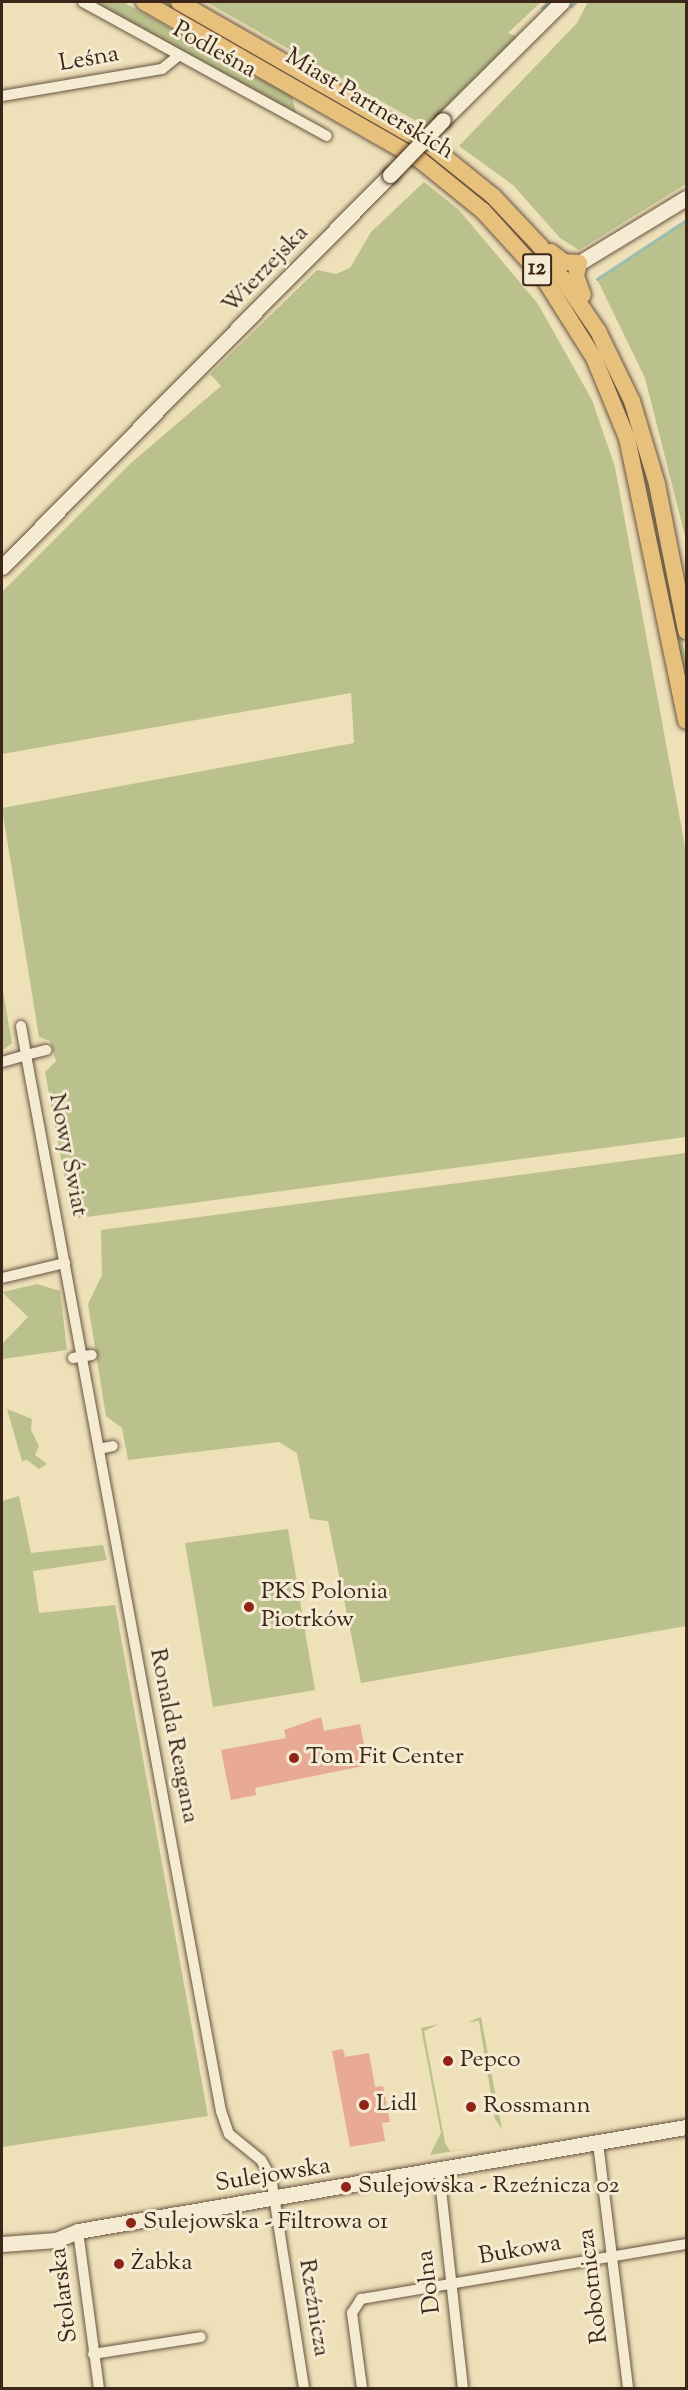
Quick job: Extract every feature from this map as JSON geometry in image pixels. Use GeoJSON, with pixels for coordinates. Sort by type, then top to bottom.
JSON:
{"type":"FeatureCollection","features":[{"type":"Feature","properties":{"kind":"main road","name":"Miast Partnerskich"},"geometry":{"type":"LineString","coordinates":[[144,2],[420,160],[483,211],[543,277],[594,358],[627,438],[687,721]]}},
{"type":"Feature","properties":{"kind":"main road","name":"Miast Partnerskich"},"geometry":{"type":"LineString","coordinates":[[179,2],[432,147],[493,196],[540,246],[588,313],[618,368],[644,435],[687,631]]}},
{"type":"Feature","properties":{"kind":"main road"},"geometry":{"type":"LineString","coordinates":[[540,246],[564,262],[579,263],[576,276],[588,313]]}},
{"type":"Feature","properties":{"kind":"street","name":"Podleśna"},"geometry":{"type":"LineString","coordinates":[[83,2],[327,136]]}},
{"type":"Feature","properties":{"kind":"street","name":"Wierzejska"},"geometry":{"type":"LineString","coordinates":[[2,567],[562,2]]}},
{"type":"Feature","properties":{"kind":"street","name":"Leśna"},"geometry":{"type":"LineString","coordinates":[[2,96],[162,69],[178,56]]}},
{"type":"Feature","properties":{"kind":"street"},"geometry":{"type":"LineString","coordinates":[[579,263],[687,198]]}},
{"type":"Feature","properties":{"kind":"street","name":"Nowy Świat"},"geometry":{"type":"LineString","coordinates":[[21,1026],[65,1263]]}},
{"type":"Feature","properties":{"kind":"street"},"geometry":{"type":"LineString","coordinates":[[2,1062],[46,1050]]}},
{"type":"Feature","properties":{"kind":"street"},"geometry":{"type":"LineString","coordinates":[[2,1278],[65,1263]]}},
{"type":"Feature","properties":{"kind":"street","name":"Ronalda Reagana"},"geometry":{"type":"LineString","coordinates":[[65,1263],[221,2111],[231,2136],[265,2165],[274,2199]]}},
{"type":"Feature","properties":{"kind":"street"},"geometry":{"type":"LineString","coordinates":[[99,1449],[112,1446]]}},
{"type":"Feature","properties":{"kind":"street","name":"Sulejowska"},"geometry":{"type":"LineString","coordinates":[[2,2244],[24,2240],[42,2232],[71,2228],[78,2231],[687,2127]]}},
{"type":"Feature","properties":{"kind":"street","name":"Robotnicza"},"geometry":{"type":"LineString","coordinates":[[598,2143],[628,2388]]}},
{"type":"Feature","properties":{"kind":"street","name":"Dolna"},"geometry":{"type":"LineString","coordinates":[[439,2171],[463,2388]]}},
{"type":"Feature","properties":{"kind":"street","name":"Rzeźnicza"},"geometry":{"type":"LineString","coordinates":[[274,2199],[304,2388]]}},
{"type":"Feature","properties":{"kind":"street","name":"Stolarska"},"geometry":{"type":"LineString","coordinates":[[78,2231],[99,2388]]}},
{"type":"Feature","properties":{"kind":"street","name":"Bukowa"},"geometry":{"type":"LineString","coordinates":[[362,2388],[352,2313],[361,2299],[687,2244]]}},
{"type":"Feature","properties":{"kind":"street"},"geometry":{"type":"LineString","coordinates":[[93,2354],[201,2337]]}},
{"type":"Feature","properties":{"kind":"green space"},"geometry":{"type":"Polygon","coordinates":[[[94,2],[123,2],[292,96],[297,117],[94,2]]]}},
{"type":"Feature","properties":{"kind":"green space"},"geometry":{"type":"Polygon","coordinates":[[[155,2],[167,2],[410,140],[470,184],[556,274],[617,378],[657,508],[686,659],[686,688],[634,441],[502,221],[155,2]]]}},
{"type":"Feature","properties":{"kind":"green space"},"geometry":{"type":"Polygon","coordinates":[[[206,2],[541,2],[508,33],[518,37],[427,127],[206,2]]]}},
{"type":"Feature","properties":{"kind":"green space"},"geometry":{"type":"Polygon","coordinates":[[[588,2],[686,2],[686,184],[579,250],[560,238],[513,185],[459,146],[577,23],[588,2]]]}},
{"type":"Feature","properties":{"kind":"green space"},"geometry":{"type":"Polygon","coordinates":[[[424,182],[459,210],[538,304],[592,400],[615,467],[686,852],[686,1137],[72,1219],[45,1072],[56,1061],[50,1041],[39,1037],[2,808],[354,743],[351,693],[2,754],[2,592],[131,463],[221,386],[210,374],[317,270],[336,274],[350,268],[371,232],[424,182]]]}},
{"type":"Feature","properties":{"kind":"green space"},"geometry":{"type":"Polygon","coordinates":[[[686,220],[686,540],[645,378],[597,279],[686,220]]]}},
{"type":"Feature","properties":{"kind":"green space"},"geometry":{"type":"Polygon","coordinates":[[[2,986],[12,1043],[2,1051],[2,986]]]}},
{"type":"Feature","properties":{"kind":"green space"},"geometry":{"type":"Polygon","coordinates":[[[686,1153],[686,1626],[361,1683],[328,1521],[310,1519],[297,1453],[279,1442],[128,1460],[122,1428],[106,1416],[88,1304],[102,1275],[101,1230],[686,1153]]]}},
{"type":"Feature","properties":{"kind":"green space"},"geometry":{"type":"Polygon","coordinates":[[[37,1284],[60,1291],[67,1350],[2,1359],[2,1344],[28,1317],[2,1292],[37,1284]]]}},
{"type":"Feature","properties":{"kind":"green space"},"geometry":{"type":"Polygon","coordinates":[[[7,1409],[32,1419],[31,1430],[39,1446],[35,1455],[47,1464],[39,1469],[27,1460],[22,1461],[7,1409]]]}},
{"type":"Feature","properties":{"kind":"green space"},"geometry":{"type":"Polygon","coordinates":[[[19,1496],[31,1553],[103,1545],[107,1560],[33,1571],[39,1613],[115,1605],[208,2116],[2,2147],[2,1501],[19,1496]]]}},
{"type":"Feature","properties":{"kind":"green space","name":"PKS Polonia Piotrków"},"geometry":{"type":"Polygon","coordinates":[[[288,1529],[315,1690],[213,1707],[185,1543],[288,1529]]]}},
{"type":"Feature","properties":{"kind":"green space"},"geometry":{"type":"Polygon","coordinates":[[[481,2017],[502,2129],[495,2119],[479,2021],[468,2022],[481,2017]]]}},
{"type":"Feature","properties":{"kind":"green space"},"geometry":{"type":"Polygon","coordinates":[[[439,2024],[424,2031],[445,2143],[450,2151],[472,2148],[430,2155],[441,2133],[421,2028],[439,2024]]]}},
{"type":"Feature","properties":{"kind":"building","name":"Tom Fit Center"},"geometry":{"type":"Polygon","coordinates":[[[321,1717],[324,1731],[360,1724],[368,1765],[255,1788],[256,1795],[231,1800],[221,1750],[286,1738],[284,1730],[321,1717]]]}},
{"type":"Feature","properties":{"kind":"building","name":"Lidl"},"geometry":{"type":"Polygon","coordinates":[[[343,2049],[345,2057],[369,2053],[375,2087],[383,2086],[390,2122],[382,2123],[385,2141],[350,2147],[332,2051],[343,2049]]]}},
{"type":"Feature","properties":{"kind":"waterway"},"geometry":{"type":"LineString","coordinates":[[542,8],[548,2]]}},
{"type":"Feature","properties":{"kind":"waterway"},"geometry":{"type":"LineString","coordinates":[[571,6],[576,2]]}},
{"type":"Feature","properties":{"kind":"waterway"},"geometry":{"type":"LineString","coordinates":[[597,279],[686,220]]}},
{"type":"Feature","properties":{"kind":"place","name":"PKS Polonia Piotrków"},"geometry":{"type":"Point","coordinates":[249,1607]}},
{"type":"Feature","properties":{"kind":"place","name":"Tom Fit Center"},"geometry":{"type":"Point","coordinates":[294,1758]}},
{"type":"Feature","properties":{"kind":"place","name":"Pepco"},"geometry":{"type":"Point","coordinates":[448,2061]}},
{"type":"Feature","properties":{"kind":"place","name":"Lidl"},"geometry":{"type":"Point","coordinates":[364,2105]}},
{"type":"Feature","properties":{"kind":"place","name":"Rossmann"},"geometry":{"type":"Point","coordinates":[471,2107]}},
{"type":"Feature","properties":{"kind":"place","name":"Sulejowska - Rzeźnicza 02"},"geometry":{"type":"Point","coordinates":[346,2187]}},
{"type":"Feature","properties":{"kind":"place","name":"Sulejowska - Filtrowa 01"},"geometry":{"type":"Point","coordinates":[131,2223]}},
{"type":"Feature","properties":{"kind":"place","name":"Żabka"},"geometry":{"type":"Point","coordinates":[119,2264]}}]}
